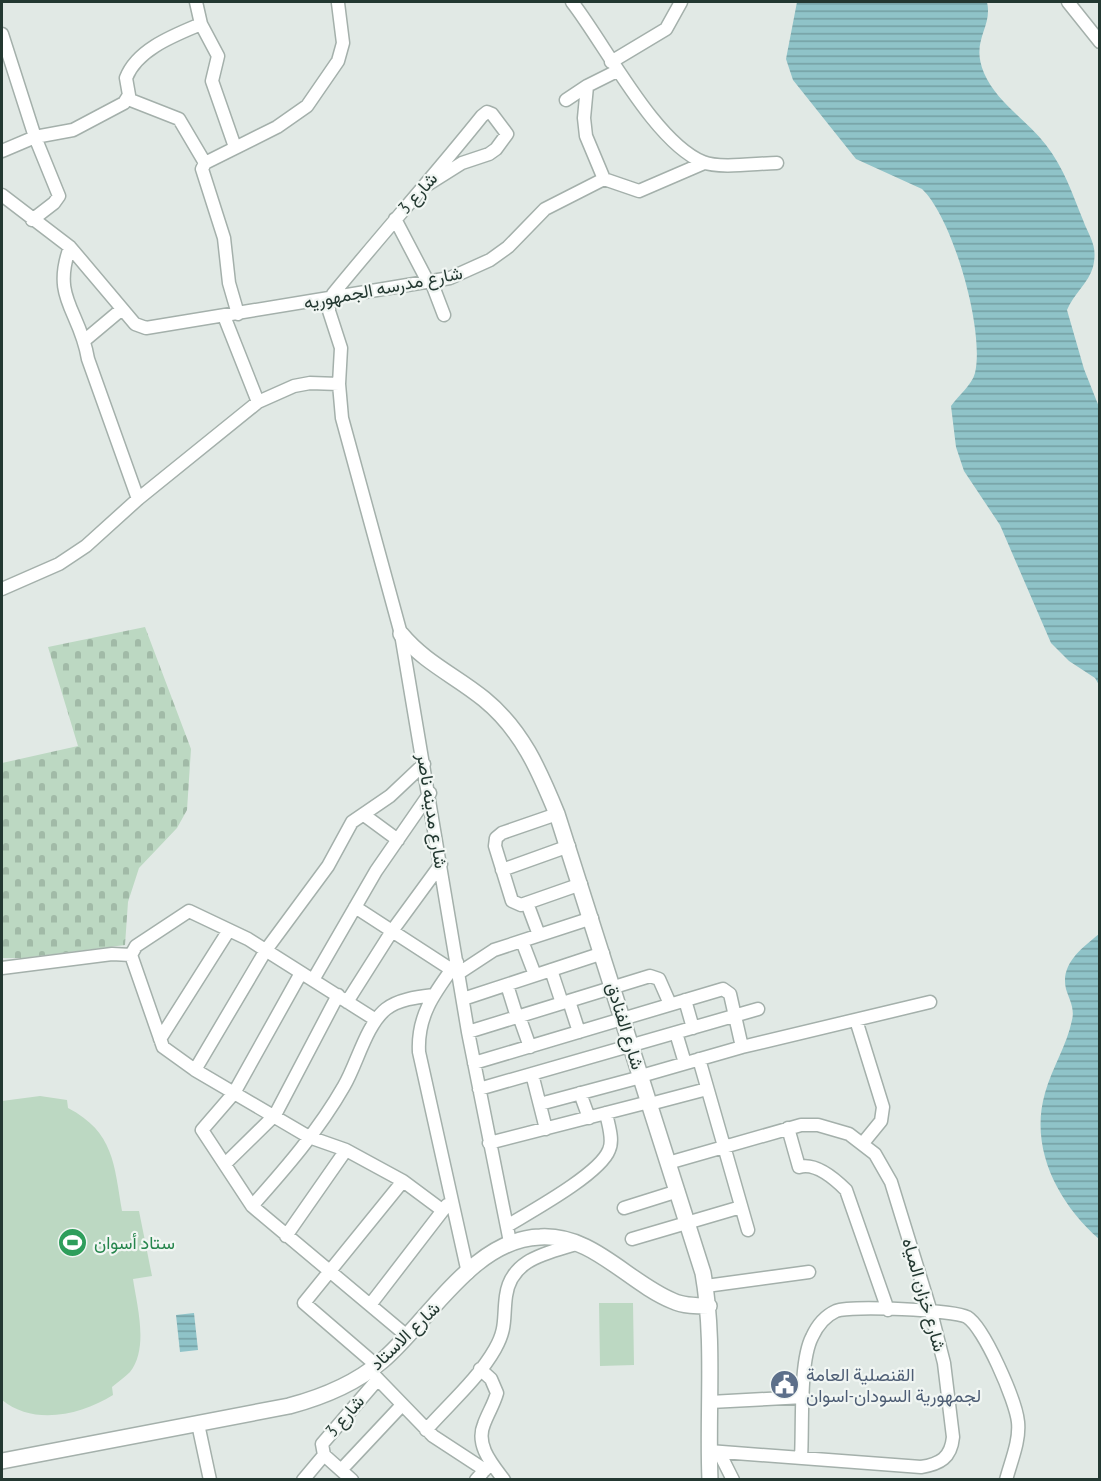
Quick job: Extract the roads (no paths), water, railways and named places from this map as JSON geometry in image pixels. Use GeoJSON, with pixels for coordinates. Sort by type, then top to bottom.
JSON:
{"type":"FeatureCollection","features":[{"type":"Feature","properties":{"kind":"street"},"geometry":{"type":"LineString","coordinates":[[196,2],[201,24],[218,56],[212,81],[235,147]]}},
{"type":"Feature","properties":{"kind":"street"},"geometry":{"type":"LineString","coordinates":[[572,2],[614,66],[678,145],[704,163]]}},
{"type":"Feature","properties":{"kind":"street"},"geometry":{"type":"LineString","coordinates":[[566,100],[666,29],[681,2]]}},
{"type":"Feature","properties":{"kind":"street"},"geometry":{"type":"LineString","coordinates":[[1068,2],[1100,42]]}},
{"type":"Feature","properties":{"kind":"street"},"geometry":{"type":"LineString","coordinates":[[205,163],[291,118],[320,90],[338,61],[344,43],[338,3]]}},
{"type":"Feature","properties":{"kind":"street"},"geometry":{"type":"LineString","coordinates":[[128,99],[126,78],[140,57],[170,38],[201,24]]}},
{"type":"Feature","properties":{"kind":"street"},"geometry":{"type":"LineString","coordinates":[[2,34],[34,137],[59,196],[32,220]]}},
{"type":"Feature","properties":{"kind":"street"},"geometry":{"type":"LineString","coordinates":[[587,86],[584,118],[586,136],[604,179],[639,191],[704,163],[777,163]]}},
{"type":"Feature","properties":{"kind":"street"},"geometry":{"type":"LineString","coordinates":[[2,151],[34,137],[73,130],[103,116],[128,99]]}},
{"type":"Feature","properties":{"kind":"street"},"geometry":{"type":"LineString","coordinates":[[128,99],[179,119],[205,163],[202,174],[210,187],[224,238],[229,283],[238,314]]}},
{"type":"Feature","properties":{"kind":"street","name":"شارع 3"},"geometry":{"type":"LineString","coordinates":[[334,299],[333,294],[484,114],[492,114],[507,134],[496,149],[489,154],[462,163],[427,184]]}},
{"type":"Feature","properties":{"kind":"street","name":"شارع مدرسه الجمهوريه"},"geometry":{"type":"LineString","coordinates":[[122,309],[135,324],[146,328],[334,299],[471,271],[508,247],[545,209],[604,179]]}},
{"type":"Feature","properties":{"kind":"street"},"geometry":{"type":"LineString","coordinates":[[2,195],[70,247],[122,309],[85,340]]}},
{"type":"Feature","properties":{"kind":"street"},"geometry":{"type":"LineString","coordinates":[[395,219],[430,281],[444,315]]}},
{"type":"Feature","properties":{"kind":"street"},"geometry":{"type":"LineString","coordinates":[[70,247],[63,267],[62,287],[85,340],[88,359],[138,499]]}},
{"type":"Feature","properties":{"kind":"street","name":"شارع مدينه ناصر"},"geometry":{"type":"LineString","coordinates":[[334,299],[329,304],[329,311],[340,348],[339,384],[342,417],[401,634],[441,864],[456,968],[510,1242]]}},
{"type":"Feature","properties":{"kind":"street"},"geometry":{"type":"LineString","coordinates":[[224,316],[258,402]]}},
{"type":"Feature","properties":{"kind":"street"},"geometry":{"type":"LineString","coordinates":[[2,589],[73,555],[258,402],[294,386],[310,383],[339,384]]}},
{"type":"Feature","properties":{"kind":"street","name":"شارع الفنادق"},"geometry":{"type":"LineString","coordinates":[[401,634],[420,656],[482,698],[518,734],[532,755],[557,814],[614,987],[706,1286],[709,1306],[710,1402],[714,1452],[708,1479]]}},
{"type":"Feature","properties":{"kind":"street"},"geometry":{"type":"LineString","coordinates":[[195,1070],[266,950],[327,866],[352,822],[390,796],[424,764]]}},
{"type":"Feature","properties":{"kind":"street"},"geometry":{"type":"LineString","coordinates":[[313,980],[355,907],[429,793]]}},
{"type":"Feature","properties":{"kind":"street"},"geometry":{"type":"LineString","coordinates":[[557,814],[498,835],[495,846],[513,903],[518,906],[581,884]]}},
{"type":"Feature","properties":{"kind":"street"},"geometry":{"type":"LineString","coordinates":[[364,815],[398,840]]}},
{"type":"Feature","properties":{"kind":"street"},"geometry":{"type":"LineString","coordinates":[[502,870],[568,846]]}},
{"type":"Feature","properties":{"kind":"street"},"geometry":{"type":"LineString","coordinates":[[225,1164],[275,1115],[343,999],[441,864]]}},
{"type":"Feature","properties":{"kind":"street"},"geometry":{"type":"LineString","coordinates":[[527,903],[539,935]]}},
{"type":"Feature","properties":{"kind":"street"},"geometry":{"type":"LineString","coordinates":[[355,907],[456,968]]}},
{"type":"Feature","properties":{"kind":"street"},"geometry":{"type":"LineString","coordinates":[[376,1020],[266,950],[189,911],[136,946],[131,955],[163,1047],[195,1070],[309,1137],[346,1150],[403,1181],[442,1210]]}},
{"type":"Feature","properties":{"kind":"street"},"geometry":{"type":"LineString","coordinates":[[468,1273],[419,1052],[420,1022],[434,995],[456,968],[522,941],[592,918]]}},
{"type":"Feature","properties":{"kind":"street"},"geometry":{"type":"LineString","coordinates":[[160,1039],[230,930]]}},
{"type":"Feature","properties":{"kind":"street"},"geometry":{"type":"LineString","coordinates":[[522,941],[535,975]]}},
{"type":"Feature","properties":{"kind":"street"},"geometry":{"type":"LineString","coordinates":[[463,999],[603,953]]}},
{"type":"Feature","properties":{"kind":"street"},"geometry":{"type":"LineString","coordinates":[[2,969],[112,954],[131,955]]}},
{"type":"Feature","properties":{"kind":"street"},"geometry":{"type":"LineString","coordinates":[[551,970],[579,1032]]}},
{"type":"Feature","properties":{"kind":"street"},"geometry":{"type":"LineString","coordinates":[[301,973],[234,1093],[201,1130],[252,1206],[407,1336]]}},
{"type":"Feature","properties":{"kind":"street"},"geometry":{"type":"LineString","coordinates":[[468,1032],[655,976],[670,1004]]}},
{"type":"Feature","properties":{"kind":"street"},"geometry":{"type":"LineString","coordinates":[[507,985],[530,1047]]}},
{"type":"Feature","properties":{"kind":"street"},"geometry":{"type":"LineString","coordinates":[[474,1064],[725,989],[729,992],[742,1047]]}},
{"type":"Feature","properties":{"kind":"street"},"geometry":{"type":"LineString","coordinates":[[252,1206],[309,1137],[344,1086],[376,1020],[386,1009],[400,1002],[434,995]]}},
{"type":"Feature","properties":{"kind":"street"},"geometry":{"type":"LineString","coordinates":[[685,1000],[693,1028]]}},
{"type":"Feature","properties":{"kind":"street"},"geometry":{"type":"LineString","coordinates":[[540,1104],[742,1047],[930,1002]]}},
{"type":"Feature","properties":{"kind":"street"},"geometry":{"type":"LineString","coordinates":[[479,1089],[758,1010]]}},
{"type":"Feature","properties":{"kind":"street"},"geometry":{"type":"LineString","coordinates":[[856,1020],[883,1107],[882,1121],[863,1143]]}},
{"type":"Feature","properties":{"kind":"street"},"geometry":{"type":"LineString","coordinates":[[676,1033],[685,1063]]}},
{"type":"Feature","properties":{"kind":"street"},"geometry":{"type":"LineString","coordinates":[[699,1059],[748,1230]]}},
{"type":"Feature","properties":{"kind":"street"},"geometry":{"type":"LineString","coordinates":[[532,1074],[546,1129]]}},
{"type":"Feature","properties":{"kind":"street"},"geometry":{"type":"LineString","coordinates":[[489,1143],[707,1089]]}},
{"type":"Feature","properties":{"kind":"street"},"geometry":{"type":"LineString","coordinates":[[580,1093],[589,1118]]}},
{"type":"Feature","properties":{"kind":"street"},"geometry":{"type":"LineString","coordinates":[[507,1226],[569,1188],[607,1155],[611,1142],[606,1113]]}},
{"type":"Feature","properties":{"kind":"street","name":"شارع خزان المياه"},"geometry":{"type":"LineString","coordinates":[[668,1163],[788,1128],[818,1125],[842,1131],[863,1143],[879,1161],[891,1182],[931,1311],[944,1363],[953,1437],[952,1448],[947,1457],[934,1465],[921,1467],[714,1452]]}},
{"type":"Feature","properties":{"kind":"street"},"geometry":{"type":"LineString","coordinates":[[788,1128],[799,1167],[806,1165],[835,1178],[846,1190],[888,1310]]}},
{"type":"Feature","properties":{"kind":"street"},"geometry":{"type":"LineString","coordinates":[[286,1236],[346,1150]]}},
{"type":"Feature","properties":{"kind":"street"},"geometry":{"type":"LineString","coordinates":[[403,1181],[304,1304],[375,1372],[426,1430],[488,1466],[504,1479]]}},
{"type":"Feature","properties":{"kind":"street"},"geometry":{"type":"LineString","coordinates":[[624,1208],[678,1191]]}},
{"type":"Feature","properties":{"kind":"street"},"geometry":{"type":"LineString","coordinates":[[370,1305],[452,1200]]}},
{"type":"Feature","properties":{"kind":"street"},"geometry":{"type":"LineString","coordinates":[[632,1239],[741,1207]]}},
{"type":"Feature","properties":{"kind":"street","name":"شارع الاستاد"},"geometry":{"type":"LineString","coordinates":[[2,1461],[311,1401],[331,1393],[375,1372],[468,1273],[487,1255],[510,1242],[545,1237],[580,1243],[673,1302],[709,1306]]}},
{"type":"Feature","properties":{"kind":"street"},"geometry":{"type":"LineString","coordinates":[[426,1430],[480,1369],[504,1332],[506,1295],[518,1267],[528,1259],[580,1243]]}},
{"type":"Feature","properties":{"kind":"street"},"geometry":{"type":"LineString","coordinates":[[706,1286],[809,1272]]}},
{"type":"Feature","properties":{"kind":"street"},"geometry":{"type":"LineString","coordinates":[[801,1458],[805,1363],[811,1338],[824,1318],[848,1309],[957,1313],[976,1325],[1014,1404],[1018,1423],[1017,1441],[1006,1479]]}},
{"type":"Feature","properties":{"kind":"street"},"geometry":{"type":"LineString","coordinates":[[480,1369],[491,1379],[497,1392],[481,1432],[488,1466]]}},
{"type":"Feature","properties":{"kind":"street","name":"شارع 3"},"geometry":{"type":"LineString","coordinates":[[345,1476],[324,1455],[323,1441],[375,1372]]}},
{"type":"Feature","properties":{"kind":"street"},"geometry":{"type":"LineString","coordinates":[[710,1402],[804,1397]]}},
{"type":"Feature","properties":{"kind":"street"},"geometry":{"type":"LineString","coordinates":[[345,1476],[402,1405]]}},
{"type":"Feature","properties":{"kind":"street"},"geometry":{"type":"LineString","coordinates":[[198,1424],[210,1479]]}},
{"type":"Feature","properties":{"kind":"street"},"geometry":{"type":"LineString","coordinates":[[714,1452],[733,1479]]}},
{"type":"Feature","properties":{"kind":"street"},"geometry":{"type":"LineString","coordinates":[[303,1479],[324,1455]]}},
{"type":"Feature","properties":{"kind":"street"},"geometry":{"type":"LineString","coordinates":[[476,1479],[488,1466]]}},
{"type":"Feature","properties":{"kind":"water"},"geometry":{"type":"Polygon","coordinates":[[[797,2],[987,2],[987,19],[979,52],[984,73],[996,93],[1046,145],[1067,181],[1095,253],[1091,273],[1067,310],[1084,369],[1099,407],[1099,685],[1095,678],[1069,661],[1051,643],[1000,525],[964,471],[956,447],[951,406],[968,386],[975,373],[977,354],[971,304],[964,276],[945,224],[922,189],[856,159],[793,80],[786,59],[797,2]]]}},
{"type":"Feature","properties":{"kind":"water"},"geometry":{"type":"Polygon","coordinates":[[[1099,934],[1099,1239],[1071,1209],[1051,1173],[1044,1154],[1041,1114],[1045,1093],[1067,1038],[1073,1016],[1066,989],[1066,972],[1074,957],[1099,934]]]}},
{"type":"Feature","properties":{"kind":"water"},"geometry":{"type":"Polygon","coordinates":[[[194,1313],[198,1350],[180,1352],[176,1315],[194,1313]]]}},
{"type":"Feature","properties":{"kind":"place","name":"ستاد أسوان"},"geometry":{"type":"Point","coordinates":[73,1243]}},
{"type":"Feature","properties":{"kind":"place","name":"القنصلية العامة لجمهورية السودان-اسوان"},"geometry":{"type":"Point","coordinates":[785,1385]}}]}
